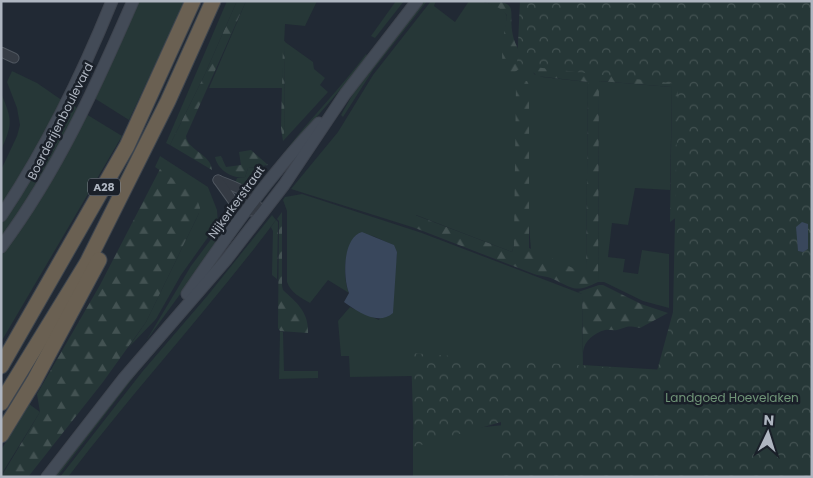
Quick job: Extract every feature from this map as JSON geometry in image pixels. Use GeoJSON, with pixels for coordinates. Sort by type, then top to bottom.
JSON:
{"type":"FeatureCollection","features":[{"type":"Feature","properties":{"kind":"highway","name":"A28"},"geometry":{"type":"LineString","coordinates":[[1,366],[127,146],[193,1]]}},
{"type":"Feature","properties":{"kind":"highway","name":"A28"},"geometry":{"type":"LineString","coordinates":[[1,402],[87,263],[168,101],[213,1]]}},
{"type":"Feature","properties":{"kind":"highway","name":"A28"},"geometry":{"type":"LineString","coordinates":[[1,435],[83,292],[150,158],[168,101]]}},
{"type":"Feature","properties":{"kind":"main road","name":"Boerderijenboulevard"},"geometry":{"type":"LineString","coordinates":[[1,216],[29,173],[74,86],[112,1]]}},
{"type":"Feature","properties":{"kind":"main road","name":"Boerderijenboulevard"},"geometry":{"type":"LineString","coordinates":[[1,247],[44,184],[134,1]]}},
{"type":"Feature","properties":{"kind":"main road","name":"Nijkerkerstraat"},"geometry":{"type":"LineString","coordinates":[[47,477],[159,336],[226,260],[284,185],[345,94],[418,1]]}},
{"type":"Feature","properties":{"kind":"main road","name":"Nijkerkerstraat"},"geometry":{"type":"LineString","coordinates":[[159,336],[254,199],[287,157],[345,94]]}},
{"type":"Feature","properties":{"kind":"street"},"geometry":{"type":"LineString","coordinates":[[1,52],[14,58]]}},
{"type":"Feature","properties":{"kind":"street"},"geometry":{"type":"LineString","coordinates":[[218,180],[242,190],[254,199],[261,213],[246,210],[233,201],[218,180]]}},
{"type":"Feature","properties":{"kind":"green space"},"geometry":{"type":"Polygon","coordinates":[[[135,1],[185,1],[129,120],[91,96],[135,1]]]}},
{"type":"Feature","properties":{"kind":"green space"},"geometry":{"type":"Polygon","coordinates":[[[227,1],[237,1],[205,74],[170,145],[166,143],[227,1]]]}},
{"type":"Feature","properties":{"kind":"green space"},"geometry":{"type":"Polygon","coordinates":[[[237,1],[246,1],[186,136],[190,145],[208,160],[212,170],[170,145],[205,74],[237,1]]]}},
{"type":"Feature","properties":{"kind":"green space"},"geometry":{"type":"Polygon","coordinates":[[[246,1],[317,1],[305,26],[285,24],[282,88],[209,88],[246,1]]]}},
{"type":"Feature","properties":{"kind":"green space"},"geometry":{"type":"Polygon","coordinates":[[[396,1],[404,1],[375,38],[371,36],[396,1]]]}},
{"type":"Feature","properties":{"kind":"green space"},"geometry":{"type":"Polygon","coordinates":[[[424,1],[427,1],[373,70],[343,117],[341,115],[354,92],[424,1]]]}},
{"type":"Feature","properties":{"kind":"green space"},"geometry":{"type":"Polygon","coordinates":[[[431,1],[436,1],[434,6],[455,22],[469,1],[485,2],[500,8],[507,16],[505,34],[525,65],[535,59],[534,74],[543,77],[588,82],[586,275],[531,250],[529,226],[514,245],[512,252],[416,215],[415,228],[291,189],[338,132],[373,75],[431,1]]]}},
{"type":"Feature","properties":{"kind":"green space"},"geometry":{"type":"Polygon","coordinates":[[[483,1],[504,3],[511,9],[513,36],[525,65],[509,76],[505,71],[502,56],[507,15],[499,8],[483,1]]]}},
{"type":"Feature","properties":{"kind":"green space","name":"Landgoed Hoevelaken"},"geometry":{"type":"Polygon","coordinates":[[[520,1],[812,1],[812,477],[500,477],[501,422],[414,447],[411,353],[657,371],[673,312],[678,84],[517,65],[520,1]]]}},
{"type":"Feature","properties":{"kind":"green space"},"geometry":{"type":"Polygon","coordinates":[[[285,41],[283,141],[281,128],[283,42],[285,41]]]}},
{"type":"Feature","properties":{"kind":"green space"},"geometry":{"type":"Polygon","coordinates":[[[285,42],[313,62],[314,69],[325,78],[320,85],[328,92],[284,140],[285,42]]]}},
{"type":"Feature","properties":{"kind":"green space"},"geometry":{"type":"Polygon","coordinates":[[[366,54],[368,57],[289,151],[287,149],[366,54]]]}},
{"type":"Feature","properties":{"kind":"green space"},"geometry":{"type":"Polygon","coordinates":[[[533,65],[685,78],[681,214],[670,222],[672,87],[599,81],[598,282],[585,288],[571,287],[551,278],[534,274],[415,228],[415,215],[512,252],[514,245],[516,83],[517,81],[527,81],[529,85],[529,248],[586,274],[588,82],[537,76],[533,72],[533,65]]]}},
{"type":"Feature","properties":{"kind":"green space"},"geometry":{"type":"Polygon","coordinates":[[[12,71],[37,83],[63,101],[1,212],[1,170],[17,136],[20,125],[17,108],[7,82],[12,71]]]}},
{"type":"Feature","properties":{"kind":"green space"},"geometry":{"type":"Polygon","coordinates":[[[599,81],[672,87],[670,190],[635,188],[628,225],[612,223],[608,257],[625,259],[623,272],[638,274],[642,250],[669,254],[669,308],[643,301],[604,282],[598,282],[599,81]]]}},
{"type":"Feature","properties":{"kind":"green space"},"geometry":{"type":"Polygon","coordinates":[[[1,93],[10,122],[8,134],[1,150],[1,93]]]}},
{"type":"Feature","properties":{"kind":"green space"},"geometry":{"type":"Polygon","coordinates":[[[69,103],[79,109],[55,159],[1,243],[1,220],[69,103]]]}},
{"type":"Feature","properties":{"kind":"green space"},"geometry":{"type":"Polygon","coordinates":[[[86,114],[122,136],[1,342],[1,251],[86,114]]]}},
{"type":"Feature","properties":{"kind":"green space"},"geometry":{"type":"Polygon","coordinates":[[[251,150],[268,165],[248,168],[245,177],[235,177],[226,173],[219,166],[215,157],[221,156],[226,167],[241,165],[239,152],[251,150]]]}},
{"type":"Feature","properties":{"kind":"green space"},"geometry":{"type":"Polygon","coordinates":[[[160,156],[208,187],[217,210],[218,223],[181,275],[156,319],[128,348],[146,322],[199,213],[171,178],[155,167],[160,156]]]}},
{"type":"Feature","properties":{"kind":"green space"},"geometry":{"type":"Polygon","coordinates":[[[266,167],[263,169],[266,170],[242,186],[235,183],[237,178],[245,177],[248,168],[266,167]]]}},
{"type":"Feature","properties":{"kind":"green space"},"geometry":{"type":"Polygon","coordinates":[[[160,169],[196,196],[200,208],[146,322],[103,382],[28,477],[1,477],[40,412],[37,394],[100,285],[160,169]]]}},
{"type":"Feature","properties":{"kind":"green space"},"geometry":{"type":"Polygon","coordinates":[[[302,194],[422,233],[582,294],[583,365],[666,370],[650,477],[414,376],[350,377],[349,356],[341,356],[338,321],[350,307],[379,320],[394,280],[397,252],[393,245],[373,236],[358,234],[353,239],[347,254],[345,279],[349,293],[328,280],[310,303],[303,299],[293,292],[287,282],[287,211],[283,200],[285,197],[302,194]]]}},
{"type":"Feature","properties":{"kind":"green space"},"geometry":{"type":"Polygon","coordinates":[[[282,212],[282,286],[283,290],[297,303],[304,313],[308,333],[280,331],[278,328],[279,221],[277,219],[282,212]]]}},
{"type":"Feature","properties":{"kind":"green space"},"geometry":{"type":"Polygon","coordinates":[[[272,215],[276,220],[251,253],[119,412],[68,477],[60,477],[142,372],[208,295],[272,215]]]}},
{"type":"Feature","properties":{"kind":"green space"},"geometry":{"type":"Polygon","coordinates":[[[276,220],[278,222],[277,279],[272,275],[273,231],[271,227],[276,220]]]}},
{"type":"Feature","properties":{"kind":"green space"},"geometry":{"type":"Polygon","coordinates":[[[224,222],[229,227],[146,341],[191,266],[224,222]]]}},
{"type":"Feature","properties":{"kind":"green space"},"geometry":{"type":"Polygon","coordinates":[[[223,272],[140,369],[57,477],[53,477],[138,368],[223,272]]]}},
{"type":"Feature","properties":{"kind":"green space"},"geometry":{"type":"Polygon","coordinates":[[[603,285],[641,304],[668,313],[640,328],[629,327],[601,331],[593,335],[583,352],[582,294],[578,292],[603,285]]]}},
{"type":"Feature","properties":{"kind":"green space"},"geometry":{"type":"Polygon","coordinates":[[[280,331],[283,332],[284,371],[318,371],[318,378],[279,379],[280,331]]]}},
{"type":"Feature","properties":{"kind":"green space"},"geometry":{"type":"Polygon","coordinates":[[[29,404],[40,412],[1,475],[1,450],[29,404]]]}},
{"type":"Feature","properties":{"kind":"green space"},"geometry":{"type":"Polygon","coordinates":[[[504,425],[503,477],[413,477],[413,429],[420,433],[504,425]]]}},
{"type":"Feature","properties":{"kind":"water"},"geometry":{"type":"Polygon","coordinates":[[[802,222],[808,224],[808,249],[803,252],[798,251],[796,227],[802,222]]]}},
{"type":"Feature","properties":{"kind":"water"},"geometry":{"type":"Polygon","coordinates":[[[362,232],[394,245],[397,252],[393,313],[387,317],[375,318],[368,316],[344,302],[349,293],[345,269],[348,250],[355,236],[362,232]]]}}]}
